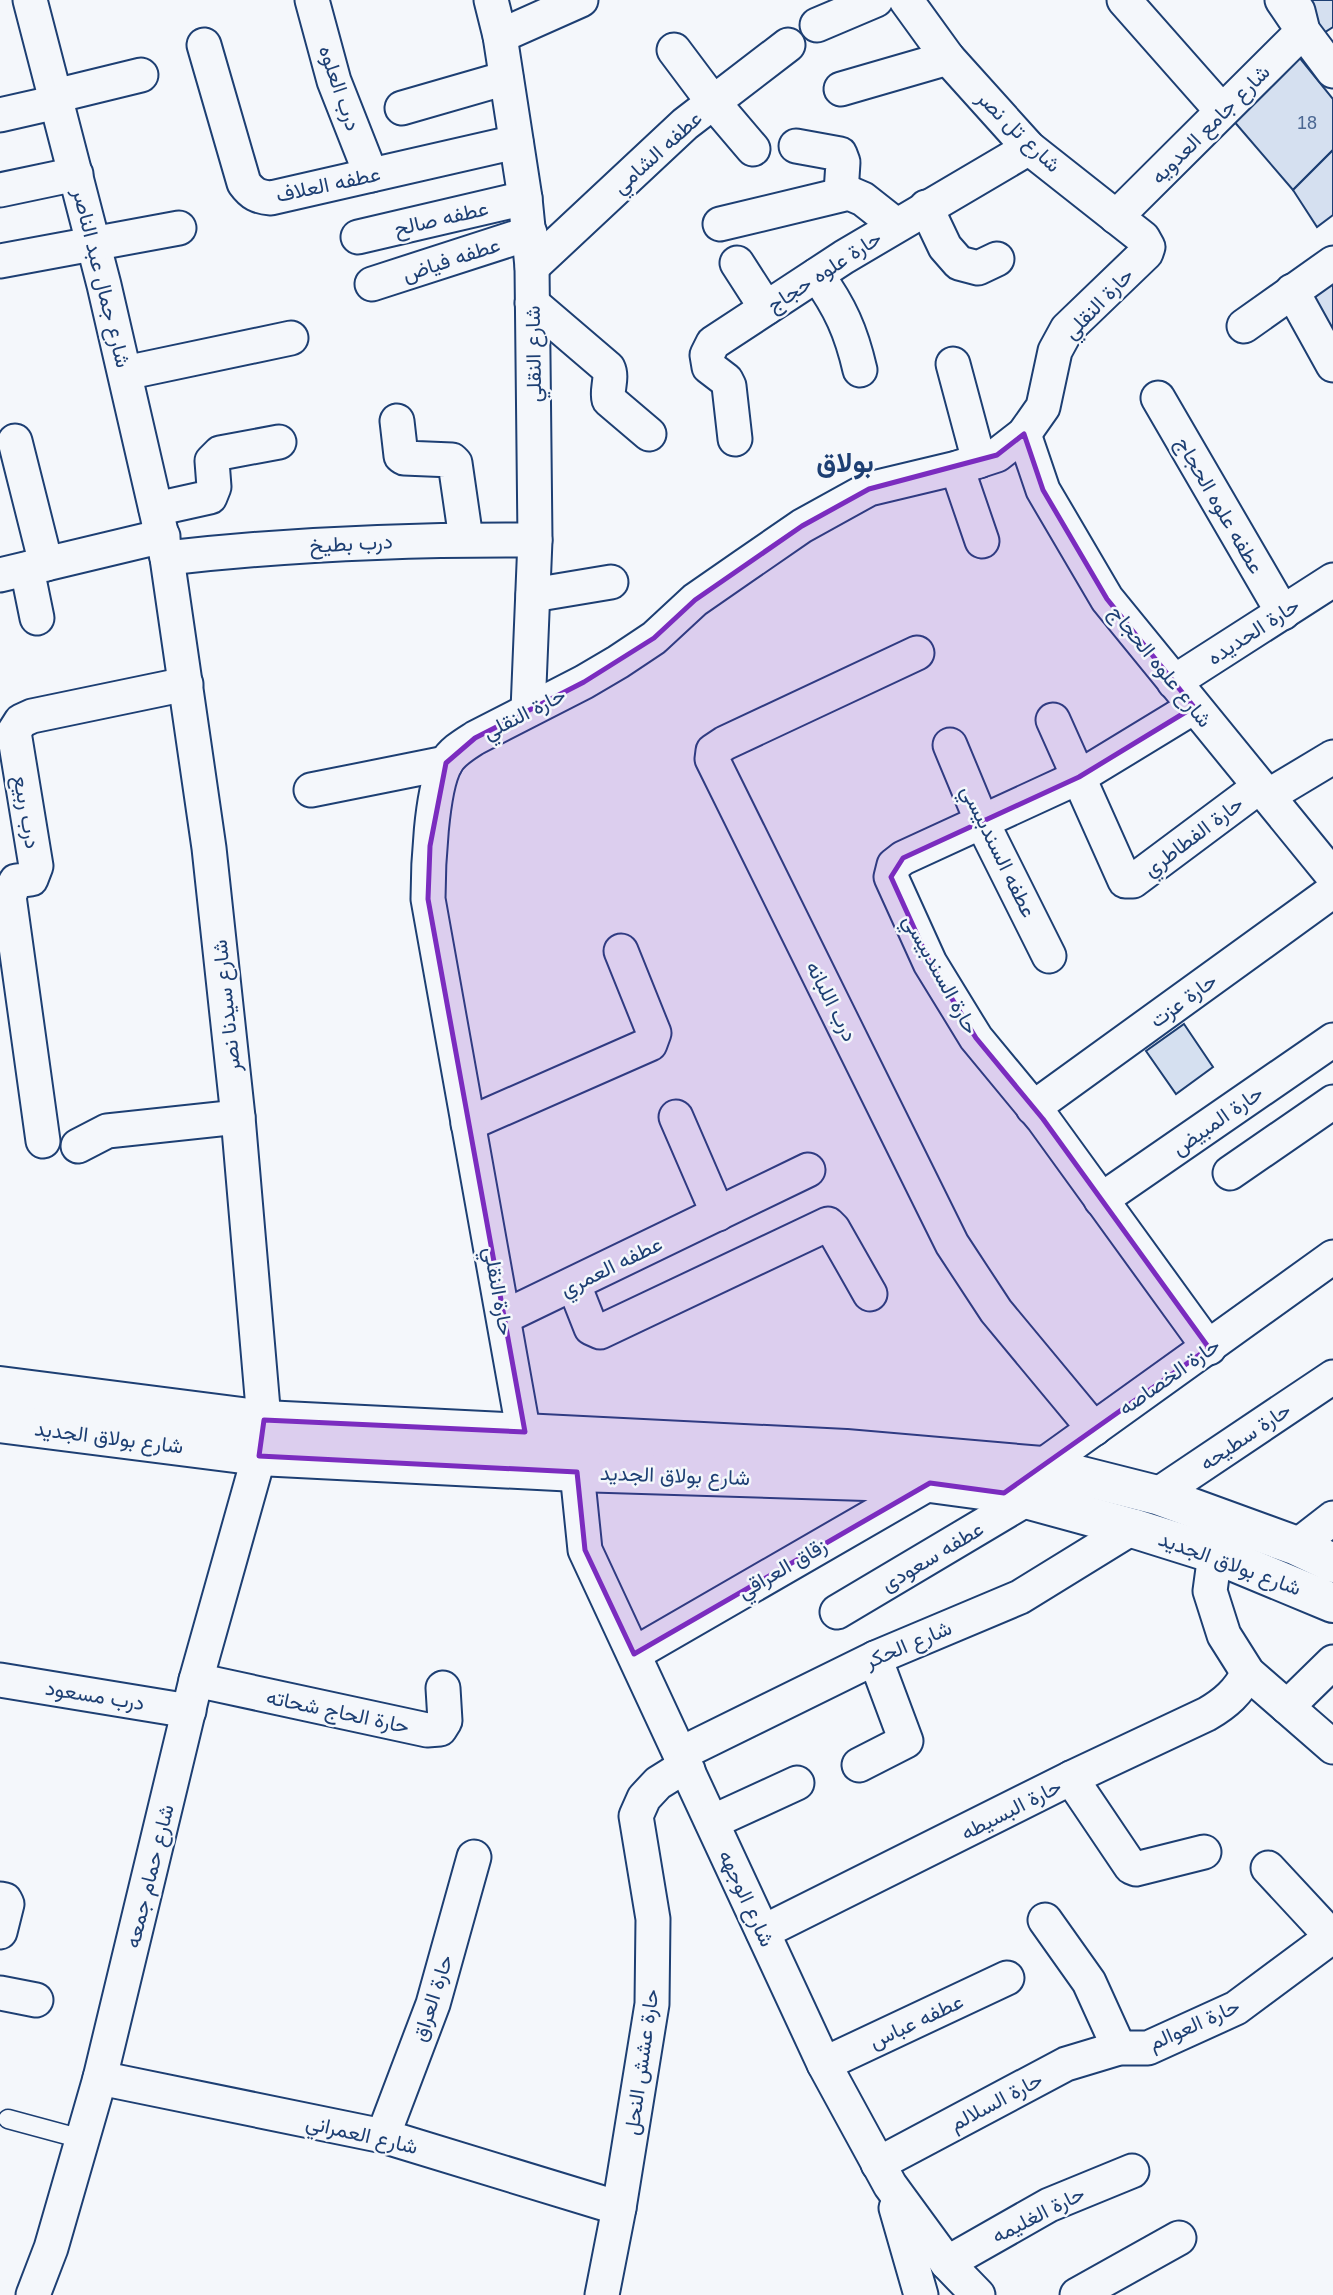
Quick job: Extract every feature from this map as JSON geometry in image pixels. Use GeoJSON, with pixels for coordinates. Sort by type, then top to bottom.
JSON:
{"type":"FeatureCollection","features":[{"type":"Feature","properties":{"kind":"street","name":"شارع جمال عبد الناصر"},"geometry":{"type":"LineString","coordinates":[[30,0],[94,244],[162,534]]}},
{"type":"Feature","properties":{"kind":"street","name":"درب العلوه"},"geometry":{"type":"LineString","coordinates":[[312,0],[334,81],[371,175]]}},
{"type":"Feature","properties":{"kind":"street","name":"شارع النقلي"},"geometry":{"type":"LineString","coordinates":[[491,0],[500,36],[525,198],[532,267],[535,540],[528,710]]}},
{"type":"Feature","properties":{"kind":"street"},"geometry":{"type":"LineString","coordinates":[[500,36],[582,0]]}},
{"type":"Feature","properties":{"kind":"street"},"geometry":{"type":"LineString","coordinates":[[817,25],[876,0]]}},
{"type":"Feature","properties":{"kind":"street"},"geometry":{"type":"LineString","coordinates":[[1125,0],[1222,111]]}},
{"type":"Feature","properties":{"kind":"street"},"geometry":{"type":"LineString","coordinates":[[1282,0],[1299,15],[1333,71]]}},
{"type":"Feature","properties":{"kind":"street","name":"شارع تل نصر"},"geometry":{"type":"LineString","coordinates":[[916,4],[948,58],[1029,148],[1143,238],[1147,247]]}},
{"type":"Feature","properties":{"kind":"street","name":"شارع جامع العدويه"},"geometry":{"type":"LineString","coordinates":[[1116,217],[1222,111],[1299,15]]}},
{"type":"Feature","properties":{"kind":"street","name":"عطفه العلاف"},"geometry":{"type":"LineString","coordinates":[[204,45],[244,183],[250,192],[258,197],[271,198],[516,142]]}},
{"type":"Feature","properties":{"kind":"street","name":"عطفه الشامي"},"geometry":{"type":"LineString","coordinates":[[532,267],[685,124],[788,45]]}},
{"type":"Feature","properties":{"kind":"street"},"geometry":{"type":"LineString","coordinates":[[674,50],[713,102],[754,149]]}},
{"type":"Feature","properties":{"kind":"street"},"geometry":{"type":"LineString","coordinates":[[841,89],[948,58]]}},
{"type":"Feature","properties":{"kind":"street"},"geometry":{"type":"LineString","coordinates":[[0,115],[141,75]]}},
{"type":"Feature","properties":{"kind":"street"},"geometry":{"type":"LineString","coordinates":[[402,108],[506,78]]}},
{"type":"Feature","properties":{"kind":"street"},"geometry":{"type":"LineString","coordinates":[[796,146],[840,154],[843,162],[841,193]]}},
{"type":"Feature","properties":{"kind":"street","name":"حارة علوه حجاج"},"geometry":{"type":"LineString","coordinates":[[735,439],[729,386],[726,380],[709,367],[706,355],[713,343],[896,225],[1029,148]]}},
{"type":"Feature","properties":{"kind":"street"},"geometry":{"type":"LineString","coordinates":[[0,190],[76,174]]}},
{"type":"Feature","properties":{"kind":"street"},"geometry":{"type":"LineString","coordinates":[[720,224],[849,193],[863,199],[896,225]]}},
{"type":"Feature","properties":{"kind":"street","name":"عطفه صالح"},"geometry":{"type":"LineString","coordinates":[[358,237],[525,198]]}},
{"type":"Feature","properties":{"kind":"street"},"geometry":{"type":"LineString","coordinates":[[926,207],[946,247],[958,263],[978,268],[997,259]]}},
{"type":"Feature","properties":{"kind":"street"},"geometry":{"type":"LineString","coordinates":[[0,261],[180,228]]}},
{"type":"Feature","properties":{"kind":"street","name":"عطفه فياض"},"geometry":{"type":"LineString","coordinates":[[372,284],[530,233]]}},
{"type":"Feature","properties":{"kind":"street","name":"حارة النقلي"},"geometry":{"type":"LineString","coordinates":[[527,1451],[428,899],[430,846],[439,783],[446,763],[459,748],[475,738],[584,682],[654,638],[695,600],[802,526],[869,489],[997,454],[1024,434],[1043,407],[1055,351],[1068,329],[1141,258],[1147,247]]}},
{"type":"Feature","properties":{"kind":"street"},"geometry":{"type":"LineString","coordinates":[[737,263],[766,308]]}},
{"type":"Feature","properties":{"kind":"street"},"geometry":{"type":"LineString","coordinates":[[1244,326],[1333,263]]}},
{"type":"Feature","properties":{"kind":"street"},"geometry":{"type":"LineString","coordinates":[[817,275],[837,304],[852,335],[860,370]]}},
{"type":"Feature","properties":{"kind":"street"},"geometry":{"type":"LineString","coordinates":[[1292,291],[1333,365]]}},
{"type":"Feature","properties":{"kind":"street"},"geometry":{"type":"LineString","coordinates":[[532,303],[608,368],[609,400],[649,433]]}},
{"type":"Feature","properties":{"kind":"street"},"geometry":{"type":"LineString","coordinates":[[125,373],[291,338]]}},
{"type":"Feature","properties":{"kind":"street"},"geometry":{"type":"LineString","coordinates":[[953,364],[982,541]]}},
{"type":"Feature","properties":{"kind":"street","name":"عطفه علوه الحجاج"},"geometry":{"type":"LineString","coordinates":[[1158,398],[1283,613]]}},
{"type":"Feature","properties":{"kind":"street"},"geometry":{"type":"LineString","coordinates":[[397,421],[401,456],[452,460],[455,463],[466,540]]}},
{"type":"Feature","properties":{"kind":"street","name":"شارع علوه الحجاج"},"geometry":{"type":"LineString","coordinates":[[1024,434],[1043,490],[1107,599],[1333,876]]}},
{"type":"Feature","properties":{"kind":"street"},"geometry":{"type":"LineString","coordinates":[[15,441],[24,569],[37,618]]}},
{"type":"Feature","properties":{"kind":"street"},"geometry":{"type":"LineString","coordinates":[[24,569],[162,534],[210,497],[214,487],[212,461],[220,453],[279,442]]}},
{"type":"Feature","properties":{"kind":"street","name":"درب بطيخ"},"geometry":{"type":"LineString","coordinates":[[162,534],[267,547],[366,541],[535,540]]}},
{"type":"Feature","properties":{"kind":"street","name":"شارع سيدنا نصر"},"geometry":{"type":"LineString","coordinates":[[162,534],[209,848],[238,1117],[261,1438]]}},
{"type":"Feature","properties":{"kind":"street","name":"حارة الحديده"},"geometry":{"type":"LineString","coordinates":[[1184,695],[1283,613],[1333,580]]}},
{"type":"Feature","properties":{"kind":"street"},"geometry":{"type":"LineString","coordinates":[[533,594],[611,582]]}},
{"type":"Feature","properties":{"kind":"street","name":"درب اللبانه"},"geometry":{"type":"LineString","coordinates":[[917,653],[718,746],[713,751],[712,759],[952,1244],[996,1311],[1094,1429]]}},
{"type":"Feature","properties":{"kind":"street","name":"درب ربيع"},"geometry":{"type":"LineString","coordinates":[[43,1141],[9,896],[16,881],[31,879],[36,866],[14,732],[21,721],[32,716],[186,684]]}},
{"type":"Feature","properties":{"kind":"street","name":"حارة السندبيسي"},"geometry":{"type":"LineString","coordinates":[[1184,695],[1079,777],[903,858],[894,865],[891,877],[930,963],[976,1038],[1033,1108],[1209,1348]]}},
{"type":"Feature","properties":{"kind":"street"},"geometry":{"type":"LineString","coordinates":[[1053,720],[1079,777]]}},
{"type":"Feature","properties":{"kind":"street","name":"عطفه السندبيسي"},"geometry":{"type":"LineString","coordinates":[[950,745],[982,822],[1049,956]]}},
{"type":"Feature","properties":{"kind":"street","name":"حارة الفطاطري"},"geometry":{"type":"LineString","coordinates":[[1079,777],[1125,881],[1133,881],[1264,792],[1333,757]]}},
{"type":"Feature","properties":{"kind":"street"},"geometry":{"type":"LineString","coordinates":[[311,790],[446,763]]}},
{"type":"Feature","properties":{"kind":"street","name":"حارة عزت"},"geometry":{"type":"LineString","coordinates":[[1033,1108],[1333,891]]}},
{"type":"Feature","properties":{"kind":"street"},"geometry":{"type":"LineString","coordinates":[[468,1124],[650,1044],[654,1033],[621,951]]}},
{"type":"Feature","properties":{"kind":"street","name":"حارة المبيض"},"geometry":{"type":"LineString","coordinates":[[1101,1200],[1333,1040]]}},
{"type":"Feature","properties":{"kind":"street"},"geometry":{"type":"LineString","coordinates":[[1230,1173],[1333,1102]]}},
{"type":"Feature","properties":{"kind":"street"},"geometry":{"type":"LineString","coordinates":[[78,1146],[107,1131],[238,1117]]}},
{"type":"Feature","properties":{"kind":"street"},"geometry":{"type":"LineString","coordinates":[[676,1117],[718,1214]]}},
{"type":"Feature","properties":{"kind":"street","name":"عطفه العمري"},"geometry":{"type":"LineString","coordinates":[[504,1317],[808,1170]]}},
{"type":"Feature","properties":{"kind":"street"},"geometry":{"type":"LineString","coordinates":[[574,1285],[591,1328],[600,1332],[828,1224],[870,1294]]}},
{"type":"Feature","properties":{"kind":"street","name":"حارة الخصاصه"},"geometry":{"type":"LineString","coordinates":[[1025,1486],[1094,1429],[1333,1257]]}},
{"type":"Feature","properties":{"kind":"street","name":"حارة سطيحه"},"geometry":{"type":"LineString","coordinates":[[1157,1495],[1333,1377]]}},
{"type":"Feature","properties":{"kind":"street","name":"شارع بولاق الجديد"},"geometry":{"type":"LineString","coordinates":[[0,1386],[261,1438]]}},
{"type":"Feature","properties":{"kind":"street","name":"شارع بولاق الجديد"},"geometry":{"type":"LineString","coordinates":[[0,1423],[527,1451],[846,1449],[1025,1486],[1132,1528],[1215,1555],[1333,1603]]}},
{"type":"Feature","properties":{"kind":"street","name":"شارع حمام جمعه"},"geometry":{"type":"LineString","coordinates":[[33,2295],[51,2248],[100,2078],[193,1695],[261,1438]]}},
{"type":"Feature","properties":{"kind":"street","name":"شارع بولاق الجديد"},"geometry":{"type":"LineString","coordinates":[[527,1451],[577,1472],[1025,1486],[1157,1495],[1297,1546],[1333,1563]]}},
{"type":"Feature","properties":{"kind":"street","name":"شارع الوجهه"},"geometry":{"type":"LineString","coordinates":[[577,1472],[585,1550],[824,2064],[884,2174],[947,2263],[978,2295]]}},
{"type":"Feature","properties":{"kind":"street","name":"زقاق العراقي"},"geometry":{"type":"LineString","coordinates":[[634,1654],[930,1483]]}},
{"type":"Feature","properties":{"kind":"street","name":"عطفه سعودى"},"geometry":{"type":"LineString","coordinates":[[836,1612],[1025,1486]]}},
{"type":"Feature","properties":{"kind":"street"},"geometry":{"type":"LineString","coordinates":[[1297,1546],[1333,1518]]}},
{"type":"Feature","properties":{"kind":"street","name":"شارع الحكر"},"geometry":{"type":"LineString","coordinates":[[684,1762],[874,1658],[1020,1597],[1132,1528]]}},
{"type":"Feature","properties":{"kind":"street"},"geometry":{"type":"LineString","coordinates":[[1215,1555],[1210,1591],[1224,1635],[1248,1673],[1333,1747]]}},
{"type":"Feature","properties":{"kind":"street"},"geometry":{"type":"LineString","coordinates":[[859,1765],[906,1741],[874,1658]]}},
{"type":"Feature","properties":{"kind":"street"},"geometry":{"type":"LineString","coordinates":[[1287,1707],[1333,1662]]}},
{"type":"Feature","properties":{"kind":"street","name":"حارة البسيطه"},"geometry":{"type":"LineString","coordinates":[[763,1932],[1071,1778],[1207,1714],[1225,1703],[1239,1689],[1248,1673]]}},
{"type":"Feature","properties":{"kind":"street","name":"درب مسعود"},"geometry":{"type":"LineString","coordinates":[[0,1680],[193,1695]]}},
{"type":"Feature","properties":{"kind":"street","name":"حارة الحاج شحاته"},"geometry":{"type":"LineString","coordinates":[[193,1695],[427,1730],[440,1729],[444,1721],[443,1688]]}},
{"type":"Feature","properties":{"kind":"street","name":"حارة عشش النحل"},"geometry":{"type":"LineString","coordinates":[[602,2295],[620,2208],[652,2004],[653,1919],[636,1816],[644,1798],[684,1762]]}},
{"type":"Feature","properties":{"kind":"street"},"geometry":{"type":"LineString","coordinates":[[1071,1778],[1131,1867],[1136,1869],[1204,1852]]}},
{"type":"Feature","properties":{"kind":"street"},"geometry":{"type":"LineString","coordinates":[[712,1822],[797,1783]]}},
{"type":"Feature","properties":{"kind":"street","name":"حارة العراق"},"geometry":{"type":"LineString","coordinates":[[383,2136],[433,2004],[474,1857]]}},
{"type":"Feature","properties":{"kind":"street"},"geometry":{"type":"LineString","coordinates":[[1268,1868],[1333,1937]]}},
{"type":"Feature","properties":{"kind":"street"},"geometry":{"type":"LineString","coordinates":[[0,1899],[7,1904],[0,1932]]}},
{"type":"Feature","properties":{"kind":"street"},"geometry":{"type":"LineString","coordinates":[[1045,1920],[1089,1982],[1119,2048]]}},
{"type":"Feature","properties":{"kind":"street","name":"حارة العوالم"},"geometry":{"type":"LineString","coordinates":[[1119,2048],[1148,2048],[1236,2008],[1333,1937]]}},
{"type":"Feature","properties":{"kind":"street","name":"عطفه عباس"},"geometry":{"type":"LineString","coordinates":[[824,2064],[1007,1978]]}},
{"type":"Feature","properties":{"kind":"street"},"geometry":{"type":"LineString","coordinates":[[0,1993],[36,2000]]}},
{"type":"Feature","properties":{"kind":"street","name":"حارة السلالم"},"geometry":{"type":"LineString","coordinates":[[884,2174],[1066,2064],[1119,2048]]}},
{"type":"Feature","properties":{"kind":"street","name":"شارع العمراني"},"geometry":{"type":"LineString","coordinates":[[100,2078],[383,2136],[620,2208]]}},
{"type":"Feature","properties":{"kind":"street","name":"حارة الغليمه"},"geometry":{"type":"LineString","coordinates":[[947,2263],[1049,2205],[1132,2171]]}},
{"type":"Feature","properties":{"kind":"street"},"geometry":{"type":"LineString","coordinates":[[884,2174],[921,2295]]}},
{"type":"Feature","properties":{"kind":"street"},"geometry":{"type":"LineString","coordinates":[[1077,2295],[1179,2238]]}},
{"type":"Feature","properties":{"kind":"lane"},"geometry":{"type":"LineString","coordinates":[[8,2119],[82,2138]]}},
{"type":"Feature","properties":{"kind":"highlighted area"},"geometry":{"type":"Polygon","coordinates":[[[1024,434],[1043,490],[1107,599],[1194,707],[1079,777],[903,858],[891,877],[930,963],[976,1038],[1043,1119],[1209,1348],[1004,1493],[930,1483],[634,1654],[585,1550],[577,1472],[259,1456],[264,1420],[525,1432],[428,899],[430,846],[446,763],[475,738],[584,682],[654,638],[695,600],[802,526],[869,489],[997,455],[1024,434]]]}},
{"type":"Feature","properties":{"kind":"building"},"geometry":{"type":"Polygon","coordinates":[[[1304,0],[1333,0],[1333,27],[1322,34],[1304,0]]]}},
{"type":"Feature","properties":{"kind":"building"},"geometry":{"type":"Polygon","coordinates":[[[1299,57],[1333,99],[1333,150],[1293,190],[1232,119],[1299,57]]]}},
{"type":"Feature","properties":{"kind":"building"},"geometry":{"type":"Polygon","coordinates":[[[1333,150],[1333,215],[1317,227],[1293,190],[1333,150]]]}},
{"type":"Feature","properties":{"kind":"building"},"geometry":{"type":"Polygon","coordinates":[[[1333,277],[1333,347],[1300,298],[1333,277]]]}},
{"type":"Feature","properties":{"kind":"building"},"geometry":{"type":"Polygon","coordinates":[[[1184,1024],[1213,1067],[1176,1094],[1146,1051],[1184,1024]]]}},
{"type":"Feature","properties":{"kind":"district","name":"بولاق"},"geometry":{"type":"Point","coordinates":[845,462]}}]}
